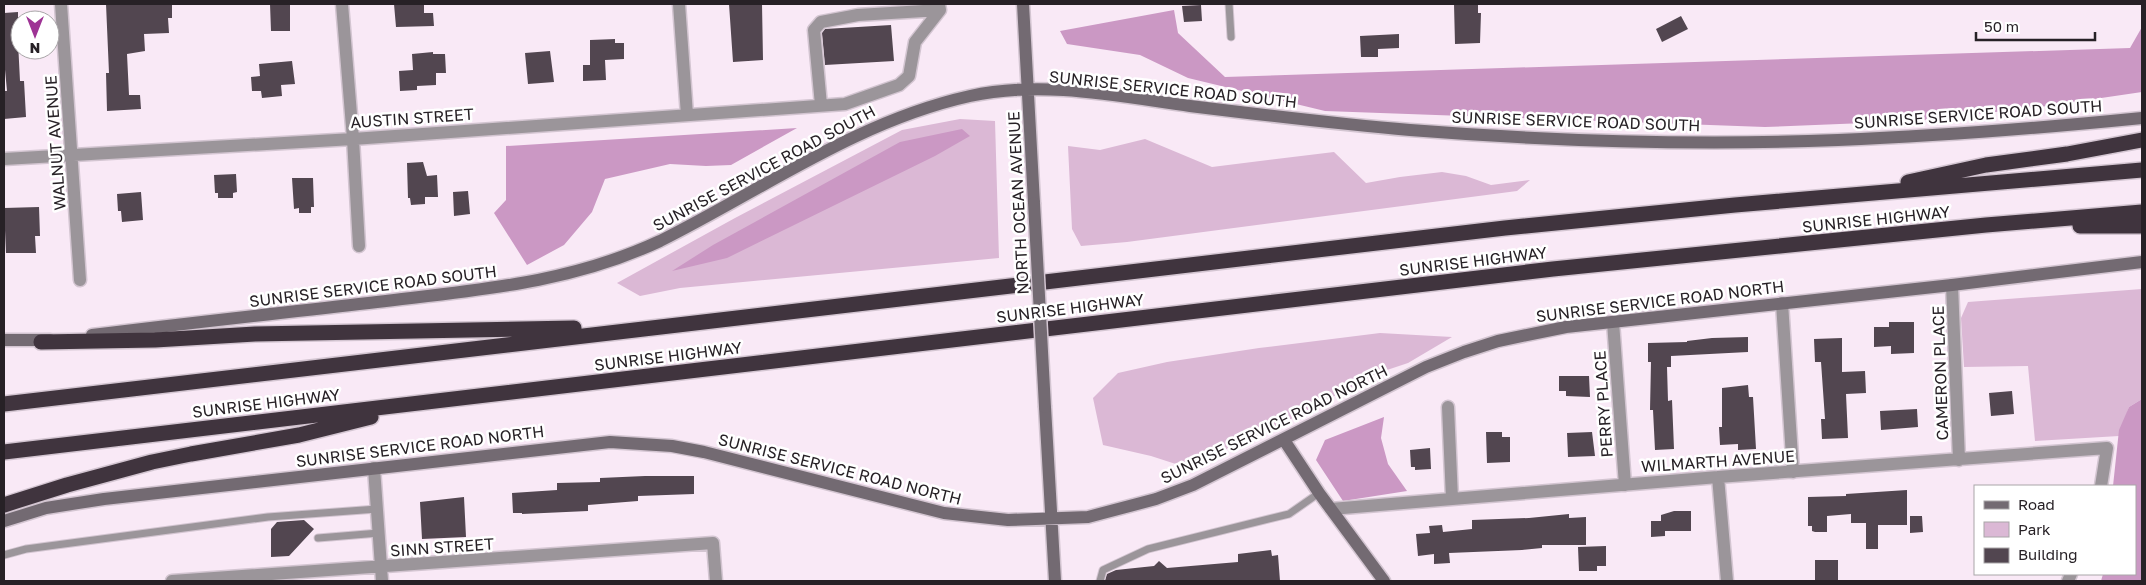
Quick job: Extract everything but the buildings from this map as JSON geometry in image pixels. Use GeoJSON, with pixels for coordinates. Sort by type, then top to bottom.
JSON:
{"type":"FeatureCollection","features":[{"type":"Feature","properties":{"kind":"highway"},"geometry":{"type":"LineString","coordinates":[[1851,195],[1986,165],[2068,154],[2142,140]]}},
{"type":"Feature","properties":{"kind":"highway","name":"SUNRISE HIGHWAY"},"geometry":{"type":"LineString","coordinates":[[4,404],[1495,229],[1851,195],[2142,170]]}},
{"type":"Feature","properties":{"kind":"highway","name":"SUNRISE HIGHWAY"},"geometry":{"type":"LineString","coordinates":[[4,452],[1505,275],[1986,225],[2142,212]]}},
{"type":"Feature","properties":{"kind":"highway"},"geometry":{"type":"LineString","coordinates":[[1986,225],[2142,226]]}},
{"type":"Feature","properties":{"kind":"highway"},"geometry":{"type":"LineString","coordinates":[[41,342],[155,340],[264,334],[651,328]]}},
{"type":"Feature","properties":{"kind":"highway"},"geometry":{"type":"LineString","coordinates":[[4,505],[67,484],[152,462],[299,435],[431,402]]}},
{"type":"Feature","properties":{"kind":"main road","name":"NORTH OCEAN AVENUE"},"geometry":{"type":"LineString","coordinates":[[1023,4],[1055,581]]}},
{"type":"Feature","properties":{"kind":"main road","name":"SUNRISE SERVICE ROAD SOUTH"},"geometry":{"type":"LineString","coordinates":[[4,340],[41,342],[472,291],[541,281],[574,273],[632,254],[660,241],[858,135],[886,122],[970,96],[994,92],[1063,90],[1240,112],[1400,129],[1496,136],[1627,141],[1835,140],[2004,130],[2142,118]]}},
{"type":"Feature","properties":{"kind":"main road","name":"SUNRISE SERVICE ROAD NORTH"},"geometry":{"type":"LineString","coordinates":[[4,520],[46,508],[74,503],[610,442],[640,443],[704,452],[944,513],[1008,520],[1051,520],[1088,517],[1156,499],[1202,481],[1426,367],[1464,352],[1534,332],[2142,262]]}},
{"type":"Feature","properties":{"kind":"main road"},"geometry":{"type":"LineString","coordinates":[[1284,440],[1319,493],[1384,581]]}},
{"type":"Feature","properties":{"kind":"street","name":"WALNUT AVENUE"},"geometry":{"type":"LineString","coordinates":[[61,4],[80,280]]}},
{"type":"Feature","properties":{"kind":"street"},"geometry":{"type":"LineString","coordinates":[[342,4],[353,139],[359,246]]}},
{"type":"Feature","properties":{"kind":"street"},"geometry":{"type":"LineString","coordinates":[[679,4],[687,115]]}},
{"type":"Feature","properties":{"kind":"street","name":"AUSTIN STREET"},"geometry":{"type":"LineString","coordinates":[[4,159],[353,139],[846,104],[899,85],[908,76],[915,42],[940,7]]}},
{"type":"Feature","properties":{"kind":"street","name":"AUSTIN STREET"},"geometry":{"type":"LineString","coordinates":[[821,105],[814,30],[821,22],[857,9],[940,7]]}},
{"type":"Feature","properties":{"kind":"street","name":"CAMERON PLACE"},"geometry":{"type":"LineString","coordinates":[[1952,285],[1959,460]]}},
{"type":"Feature","properties":{"kind":"street"},"geometry":{"type":"LineString","coordinates":[[1782,303],[1793,472]]}},
{"type":"Feature","properties":{"kind":"street","name":"PERRY PLACE"},"geometry":{"type":"LineString","coordinates":[[1613,322],[1625,485]]}},
{"type":"Feature","properties":{"kind":"street"},"geometry":{"type":"LineString","coordinates":[[1448,407],[1452,499]]}},
{"type":"Feature","properties":{"kind":"street","name":"WILMARTH AVENUE"},"geometry":{"type":"LineString","coordinates":[[1331,509],[1718,477],[2108,448],[2101,485]]}},
{"type":"Feature","properties":{"kind":"street"},"geometry":{"type":"LineString","coordinates":[[374,468],[382,581]]}},
{"type":"Feature","properties":{"kind":"street"},"geometry":{"type":"LineString","coordinates":[[1718,477],[1727,581]]}},
{"type":"Feature","properties":{"kind":"street","name":"SINN STREET"},"geometry":{"type":"LineString","coordinates":[[172,581],[381,568],[713,543],[716,581]]}},
{"type":"Feature","properties":{"kind":"lane"},"geometry":{"type":"LineString","coordinates":[[1229,4],[1231,37]]}},
{"type":"Feature","properties":{"kind":"lane"},"geometry":{"type":"LineString","coordinates":[[1100,581],[1103,570],[1148,549],[1289,514],[1319,493]]}},
{"type":"Feature","properties":{"kind":"lane"},"geometry":{"type":"LineString","coordinates":[[4,555],[26,549],[268,517],[377,509]]}},
{"type":"Feature","properties":{"kind":"lane"},"geometry":{"type":"LineString","coordinates":[[318,538],[379,533]]}},
{"type":"Feature","properties":{"kind":"green space"},"geometry":{"type":"Polygon","coordinates":[[[960,119],[995,121],[999,258],[680,288],[640,296],[617,283],[902,130],[960,119]]]}},
{"type":"Feature","properties":{"kind":"green space"},"geometry":{"type":"Polygon","coordinates":[[[1145,139],[1212,167],[1334,152],[1366,183],[1442,172],[1466,176],[1491,185],[1530,180],[1517,191],[1127,242],[1081,246],[1072,229],[1068,146],[1100,150],[1145,139]]]}},
{"type":"Feature","properties":{"kind":"green space"},"geometry":{"type":"Polygon","coordinates":[[[2142,289],[2142,399],[2129,407],[2119,436],[2035,441],[2028,366],[1964,367],[1961,318],[1968,302],[2142,289]]]}},
{"type":"Feature","properties":{"kind":"green space"},"geometry":{"type":"Polygon","coordinates":[[[1380,333],[1452,337],[1408,363],[1378,373],[1268,431],[1185,467],[1151,456],[1103,445],[1093,398],[1118,373],[1167,362],[1380,333]]]}},
{"type":"Feature","properties":{"kind":"shaded area"},"geometry":{"type":"Polygon","coordinates":[[[1174,10],[1178,33],[1225,77],[2130,48],[2142,27],[2142,92],[2040,107],[1914,121],[1765,127],[1325,111],[1188,78],[1140,55],[1067,44],[1060,31],[1174,10]]]}},
{"type":"Feature","properties":{"kind":"shaded area"},"geometry":{"type":"Polygon","coordinates":[[[797,128],[731,165],[670,164],[605,179],[592,212],[564,245],[527,265],[494,213],[506,200],[506,146],[797,128]]]}},
{"type":"Feature","properties":{"kind":"shaded area"},"geometry":{"type":"Polygon","coordinates":[[[962,129],[970,136],[935,156],[727,258],[672,271],[713,245],[900,142],[962,129]]]}},
{"type":"Feature","properties":{"kind":"shaded area"},"geometry":{"type":"Polygon","coordinates":[[[2142,399],[2142,581],[2101,581],[2103,575],[2136,575],[2136,485],[2113,485],[2119,430],[2129,407],[2142,399]]]}},
{"type":"Feature","properties":{"kind":"shaded area"},"geometry":{"type":"Polygon","coordinates":[[[1384,417],[1381,438],[1388,464],[1407,491],[1343,501],[1316,460],[1325,440],[1384,417]]]}}]}
